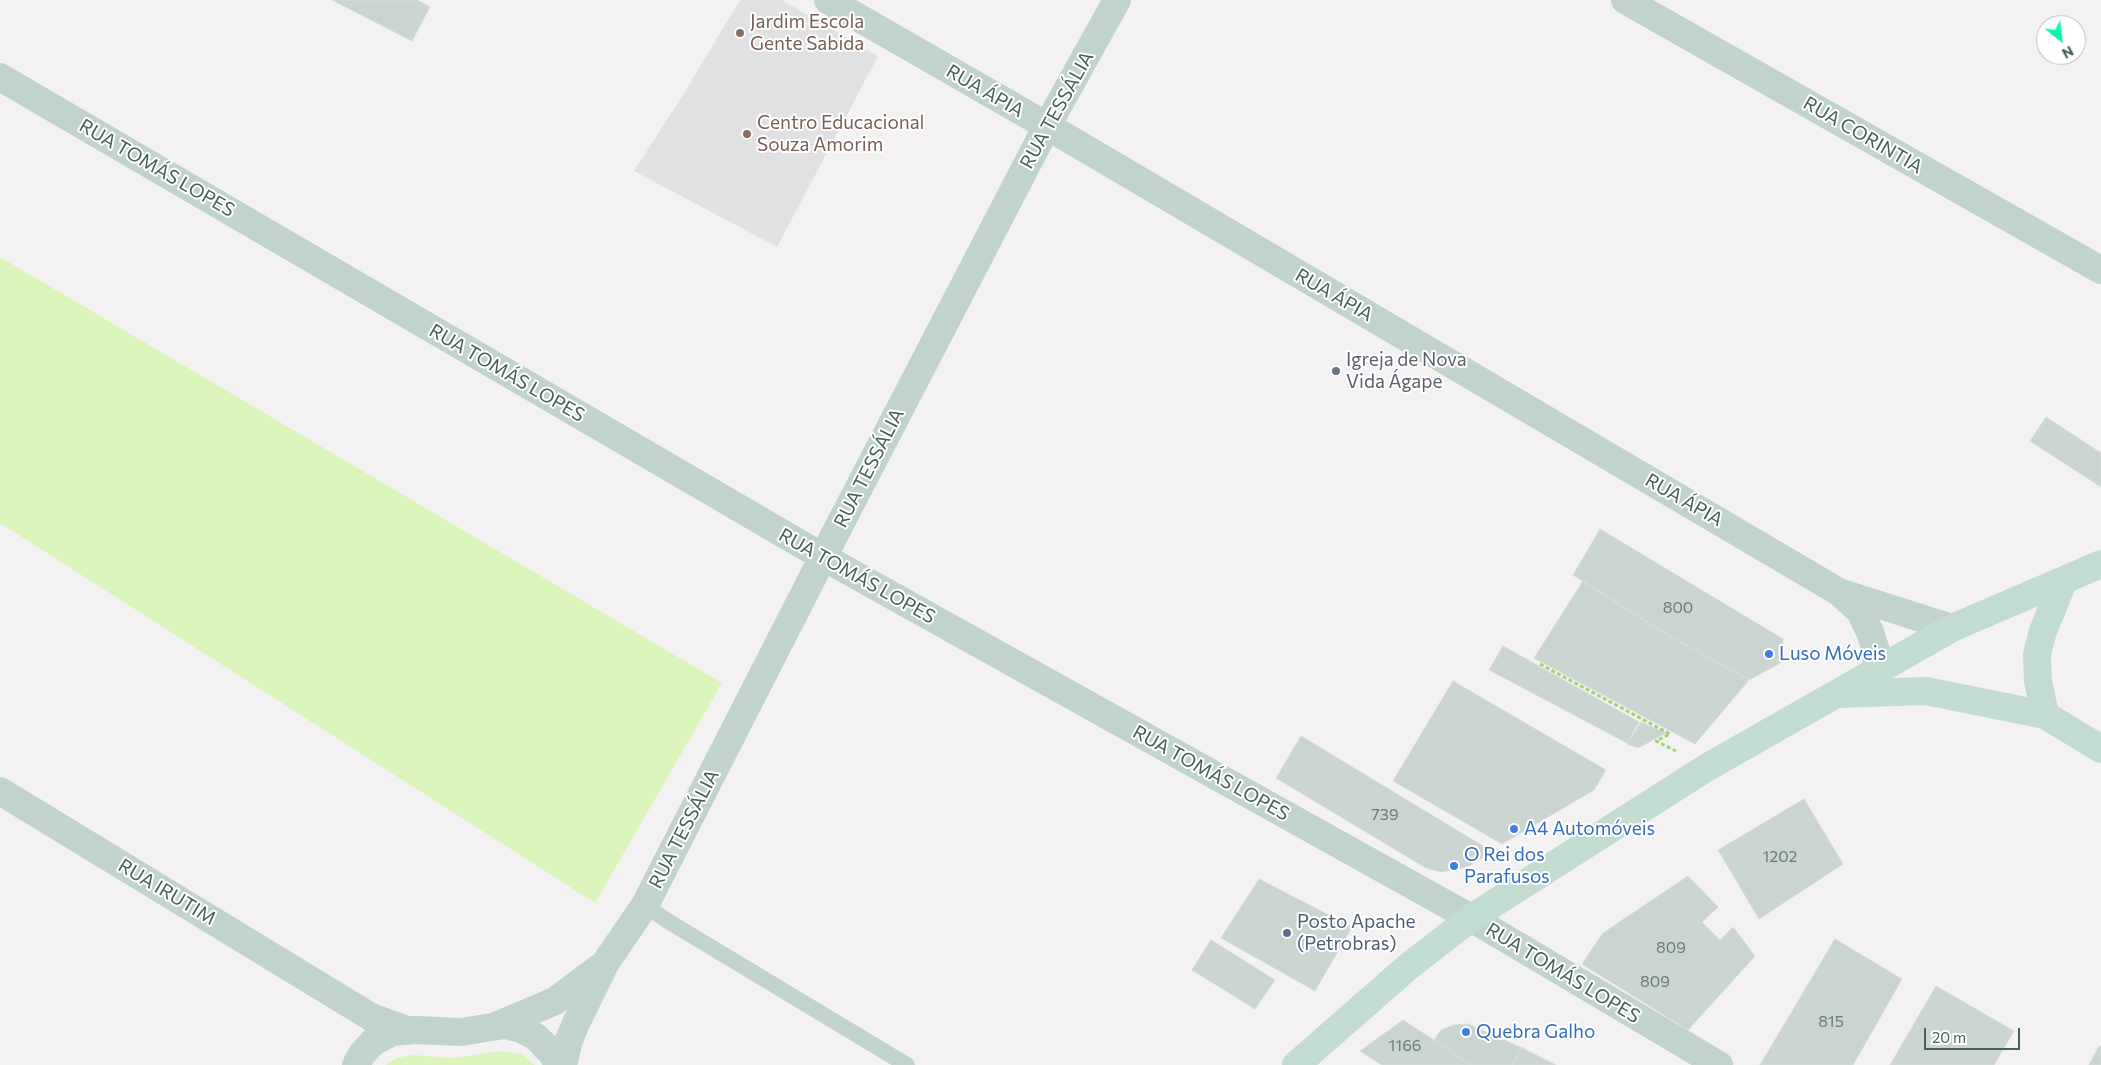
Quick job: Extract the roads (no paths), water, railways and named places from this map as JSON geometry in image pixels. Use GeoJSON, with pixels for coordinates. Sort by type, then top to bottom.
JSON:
{"type":"FeatureCollection","features":[{"type":"Feature","properties":{"kind":"main road"},"geometry":{"type":"LineString","coordinates":[[1296,1065],[1409,966],[1471,918],[1706,768],[1952,628],[2101,564]]}},
{"type":"Feature","properties":{"kind":"main road"},"geometry":{"type":"LineString","coordinates":[[2044,715],[2038,681],[2038,654],[2044,631],[2064,580]]}},
{"type":"Feature","properties":{"kind":"main road"},"geometry":{"type":"LineString","coordinates":[[1835,694],[1926,691],[2044,715],[2101,749]]}},
{"type":"Feature","properties":{"kind":"street","name":"RUA ÁPIA"},"geometry":{"type":"LineString","coordinates":[[828,0],[1047,126],[1839,592],[1860,611],[1876,651],[1877,670]]}},
{"type":"Feature","properties":{"kind":"street","name":"RUA TESSÁLIA"},"geometry":{"type":"LineString","coordinates":[[563,1065],[569,1040],[576,1023],[606,962],[645,905],[1047,126],[1117,0]]}},
{"type":"Feature","properties":{"kind":"street","name":"RUA CORINTIA"},"geometry":{"type":"LineString","coordinates":[[1626,0],[2101,270]]}},
{"type":"Feature","properties":{"kind":"street","name":"RUA TOMÁS LOPES"},"geometry":{"type":"LineString","coordinates":[[0,77],[823,557],[1471,918],[1719,1065]]}},
{"type":"Feature","properties":{"kind":"street","name":"RUA ÁPIA"},"geometry":{"type":"LineString","coordinates":[[1839,592],[1952,628]]}},
{"type":"Feature","properties":{"kind":"street","name":"RUA IRUTIM"},"geometry":{"type":"LineString","coordinates":[[0,791],[371,1017],[407,1030]]}},
{"type":"Feature","properties":{"kind":"street","name":"RUA TESSÁLIA"},"geometry":{"type":"LineString","coordinates":[[496,1026],[555,1000],[606,962]]}},
{"type":"Feature","properties":{"kind":"street","name":"RUA IRUTIM"},"geometry":{"type":"LineString","coordinates":[[334,994],[348,1012],[356,1028],[361,1050],[358,1062]]}},
{"type":"Feature","properties":{"kind":"street"},"geometry":{"type":"LineString","coordinates":[[358,1062],[369,1046],[379,1038],[392,1032],[407,1030],[461,1032],[496,1026],[511,1026],[529,1033],[544,1044],[559,1065]]}},
{"type":"Feature","properties":{"kind":"lane"},"geometry":{"type":"LineString","coordinates":[[645,905],[666,920],[907,1065]]}},
{"type":"Feature","properties":{"kind":"place","name":"Jardim Escola Gente Sabida"},"geometry":{"type":"Point","coordinates":[740,33]}},
{"type":"Feature","properties":{"kind":"place","name":"Centro Educacional Souza Amorim"},"geometry":{"type":"Point","coordinates":[747,134]}},
{"type":"Feature","properties":{"kind":"place","name":"Igreja de Nova Vida Ágape"},"geometry":{"type":"Point","coordinates":[1336,371]}},
{"type":"Feature","properties":{"kind":"place","name":"Luso Móveis"},"geometry":{"type":"Point","coordinates":[1769,654]}},
{"type":"Feature","properties":{"kind":"place","name":"A4 Automóveis"},"geometry":{"type":"Point","coordinates":[1514,829]}},
{"type":"Feature","properties":{"kind":"place","name":"O Rei dos Parafusos"},"geometry":{"type":"Point","coordinates":[1454,866]}},
{"type":"Feature","properties":{"kind":"place","name":"Posto Apache (Petrobras)"},"geometry":{"type":"Point","coordinates":[1287,933]}},
{"type":"Feature","properties":{"kind":"place","name":"Quebra Galho"},"geometry":{"type":"Point","coordinates":[1466,1032]}}]}
